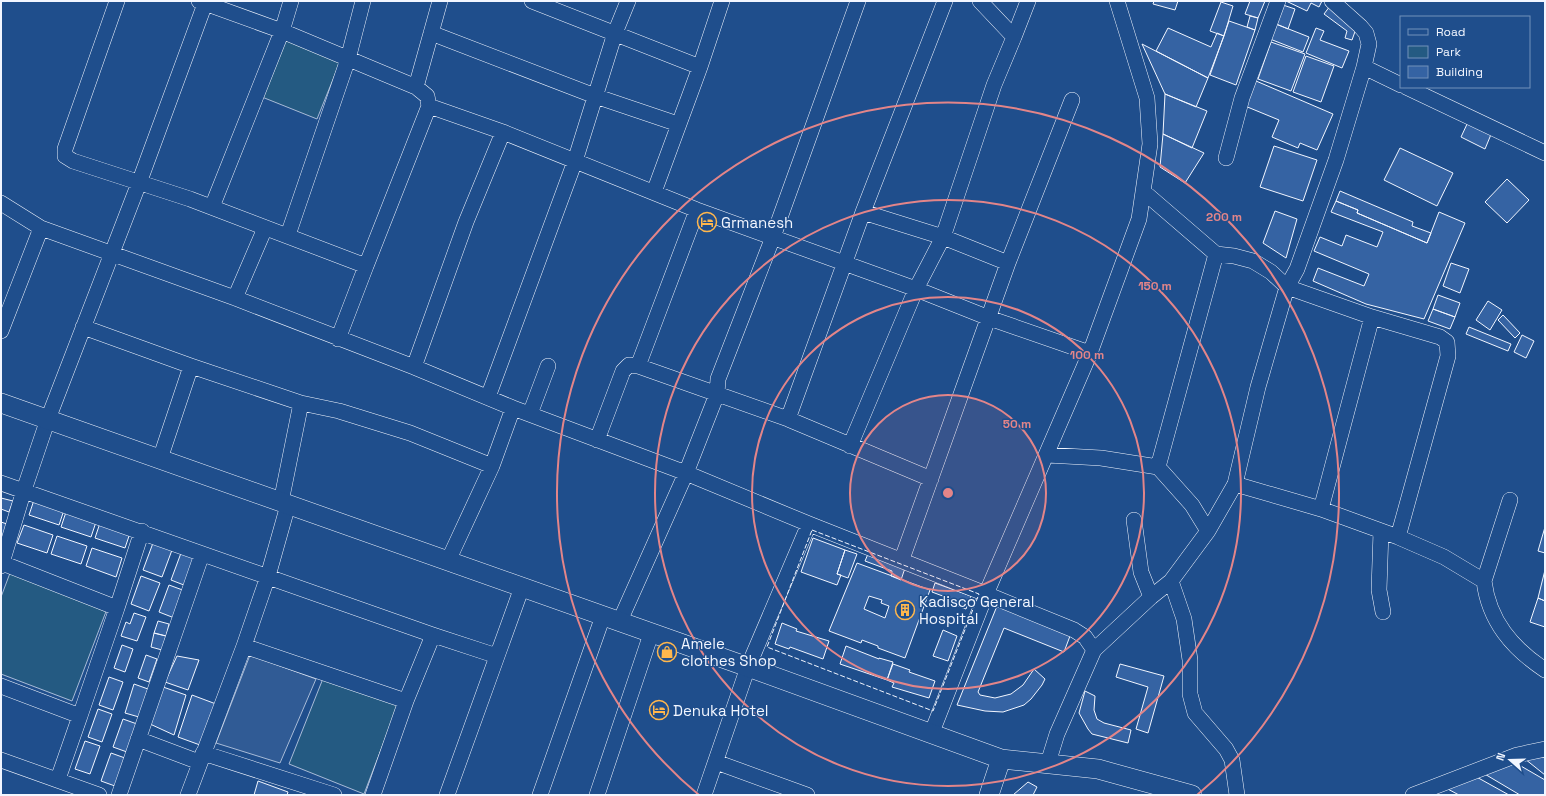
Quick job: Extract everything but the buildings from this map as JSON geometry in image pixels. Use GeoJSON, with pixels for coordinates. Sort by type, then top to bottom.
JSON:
{"type":"FeatureCollection","features":[{"type":"Feature","properties":{"kind":"main road"},"geometry":{"type":"LineString","coordinates":[[1,403],[522,587],[611,620],[932,732],[1001,759],[1098,769],[1192,795]]}},
{"type":"Feature","properties":{"kind":"main road"},"geometry":{"type":"LineString","coordinates":[[989,795],[1001,759]]}},
{"type":"Feature","properties":{"kind":"street"},"geometry":{"type":"LineString","coordinates":[[117,1],[65,149],[65,156],[73,161],[212,207],[366,266]]}},
{"type":"Feature","properties":{"kind":"street"},"geometry":{"type":"LineString","coordinates":[[117,608],[1,564],[48,419],[139,183],[203,1],[282,30],[416,87],[427,96],[430,106],[338,339]]}},
{"type":"Feature","properties":{"kind":"street"},"geometry":{"type":"LineString","coordinates":[[212,207],[282,30],[291,1]]}},
{"type":"Feature","properties":{"kind":"street"},"geometry":{"type":"LineString","coordinates":[[288,236],[348,59],[363,1]]}},
{"type":"Feature","properties":{"kind":"street"},"geometry":{"type":"LineString","coordinates":[[416,87],[440,1]]}},
{"type":"Feature","properties":{"kind":"street"},"geometry":{"type":"LineString","coordinates":[[532,1],[555,5],[615,33],[700,67]]}},
{"type":"Feature","properties":{"kind":"street"},"geometry":{"type":"LineString","coordinates":[[488,397],[575,161],[615,33],[628,1]]}},
{"type":"Feature","properties":{"kind":"street"},"geometry":{"type":"LineString","coordinates":[[540,795],[611,620],[686,473],[717,394],[718,379],[773,237],[858,1]]}},
{"type":"Feature","properties":{"kind":"street"},"geometry":{"type":"LineString","coordinates":[[788,419],[864,212],[945,1]]}},
{"type":"Feature","properties":{"kind":"street"},"geometry":{"type":"LineString","coordinates":[[980,1],[1014,36]]}},
{"type":"Feature","properties":{"kind":"street"},"geometry":{"type":"LineString","coordinates":[[850,446],[916,289],[943,237],[994,85],[1028,1]]}},
{"type":"Feature","properties":{"kind":"street"},"geometry":{"type":"LineString","coordinates":[[932,732],[986,594],[1090,353],[1139,220],[1150,144],[1147,98],[1118,1]]}},
{"type":"Feature","properties":{"kind":"street"},"geometry":{"type":"LineString","coordinates":[[1226,158],[1242,98],[1278,1]]}},
{"type":"Feature","properties":{"kind":"street"},"geometry":{"type":"LineString","coordinates":[[1048,763],[1057,734],[1094,650],[1151,597],[1171,581],[1194,553],[1235,484],[1258,387],[1287,287],[1297,269],[1336,160],[1364,67],[1369,44],[1366,34],[1360,26],[1332,1]]}},
{"type":"Feature","properties":{"kind":"street"},"geometry":{"type":"LineString","coordinates":[[654,192],[700,67],[720,2]]}},
{"type":"Feature","properties":{"kind":"street"},"geometry":{"type":"LineString","coordinates":[[432,33],[595,96],[678,124]]}},
{"type":"Feature","properties":{"kind":"street"},"geometry":{"type":"LineString","coordinates":[[1364,67],[1400,85]]}},
{"type":"Feature","properties":{"kind":"street"},"geometry":{"type":"LineString","coordinates":[[1408,88],[1545,153]]}},
{"type":"Feature","properties":{"kind":"street"},"geometry":{"type":"LineString","coordinates":[[902,559],[1008,263],[1072,100]]}},
{"type":"Feature","properties":{"kind":"street"},"geometry":{"type":"LineString","coordinates":[[430,106],[503,132],[697,210],[916,289],[989,318],[1090,353]]}},
{"type":"Feature","properties":{"kind":"street"},"geometry":{"type":"LineString","coordinates":[[414,367],[466,222],[503,132]]}},
{"type":"Feature","properties":{"kind":"street"},"geometry":{"type":"LineString","coordinates":[[1144,192],[1216,254],[1234,256],[1253,261],[1271,272],[1287,287],[1372,317],[1440,337],[1447,342],[1448,356],[1398,537]]}},
{"type":"Feature","properties":{"kind":"street"},"geometry":{"type":"LineString","coordinates":[[1,203],[41,228],[110,255],[234,298],[414,367],[513,408],[686,473],[809,524],[902,559],[1074,630],[1085,637],[1094,650]]}},
{"type":"Feature","properties":{"kind":"street"},"geometry":{"type":"LineString","coordinates":[[638,366],[697,210]]}},
{"type":"Feature","properties":{"kind":"street"},"geometry":{"type":"LineString","coordinates":[[864,212],[943,237],[1008,263]]}},
{"type":"Feature","properties":{"kind":"street"},"geometry":{"type":"LineString","coordinates":[[1,331],[41,228]]}},
{"type":"Feature","properties":{"kind":"street"},"geometry":{"type":"LineString","coordinates":[[234,298],[265,228]]}},
{"type":"Feature","properties":{"kind":"street"},"geometry":{"type":"LineString","coordinates":[[1158,466],[1216,254]]}},
{"type":"Feature","properties":{"kind":"street"},"geometry":{"type":"LineString","coordinates":[[1320,509],[1372,317]]}},
{"type":"Feature","properties":{"kind":"street"},"geometry":{"type":"LineString","coordinates":[[83,326],[191,366],[301,403],[339,411],[410,434],[492,466]]}},
{"type":"Feature","properties":{"kind":"street"},"geometry":{"type":"LineString","coordinates":[[597,440],[623,371],[629,365],[638,366],[788,419],[931,479]]}},
{"type":"Feature","properties":{"kind":"street"},"geometry":{"type":"LineString","coordinates":[[160,459],[191,366]]}},
{"type":"Feature","properties":{"kind":"street"},"geometry":{"type":"LineString","coordinates":[[530,414],[548,366]]}},
{"type":"Feature","properties":{"kind":"street"},"geometry":{"type":"LineString","coordinates":[[188,795],[244,646],[268,576],[284,503],[301,403]]}},
{"type":"Feature","properties":{"kind":"street"},"geometry":{"type":"LineString","coordinates":[[448,561],[492,466],[513,408]]}},
{"type":"Feature","properties":{"kind":"street"},"geometry":{"type":"LineString","coordinates":[[1047,455],[1101,458],[1158,466],[1192,505],[1208,531]]}},
{"type":"Feature","properties":{"kind":"street"},"geometry":{"type":"LineString","coordinates":[[1,482],[142,531],[202,554],[497,656]]}},
{"type":"Feature","properties":{"kind":"street"},"geometry":{"type":"LineString","coordinates":[[1235,484],[1320,509],[1398,537],[1444,557],[1484,580]]}},
{"type":"Feature","properties":{"kind":"street"},"geometry":{"type":"LineString","coordinates":[[1510,500],[1484,580],[1486,599],[1508,640],[1525,656],[1545,670]]}},
{"type":"Feature","properties":{"kind":"street"},"geometry":{"type":"LineString","coordinates":[[1134,520],[1141,572],[1151,597]]}},
{"type":"Feature","properties":{"kind":"street"},"geometry":{"type":"LineString","coordinates":[[704,795],[748,667],[809,524]]}},
{"type":"Feature","properties":{"kind":"street"},"geometry":{"type":"LineString","coordinates":[[58,779],[142,531]]}},
{"type":"Feature","properties":{"kind":"street"},"geometry":{"type":"LineString","coordinates":[[1381,531],[1379,590],[1383,612]]}},
{"type":"Feature","properties":{"kind":"street"},"geometry":{"type":"LineString","coordinates":[[119,795],[202,554]]}},
{"type":"Feature","properties":{"kind":"street"},"geometry":{"type":"LineString","coordinates":[[1171,581],[1184,619],[1190,660],[1190,694],[1195,712],[1226,749],[1232,760],[1237,795]]}},
{"type":"Feature","properties":{"kind":"street"},"geometry":{"type":"LineString","coordinates":[[447,795],[522,587]]}},
{"type":"Feature","properties":{"kind":"street"},"geometry":{"type":"LineString","coordinates":[[597,795],[651,634]]}},
{"type":"Feature","properties":{"kind":"street"},"geometry":{"type":"LineString","coordinates":[[373,795],[406,701],[433,635]]}},
{"type":"Feature","properties":{"kind":"street"},"geometry":{"type":"LineString","coordinates":[[244,646],[406,701]]}},
{"type":"Feature","properties":{"kind":"street"},"geometry":{"type":"LineString","coordinates":[[1,686],[80,716]]}},
{"type":"Feature","properties":{"kind":"street"},"geometry":{"type":"LineString","coordinates":[[138,740],[334,795]]}},
{"type":"Feature","properties":{"kind":"street"},"geometry":{"type":"LineString","coordinates":[[1413,795],[1517,755],[1545,749]]}},
{"type":"Feature","properties":{"kind":"street"},"geometry":{"type":"LineString","coordinates":[[1,760],[58,779],[98,795]]}},
{"type":"Feature","properties":{"kind":"street"},"geometry":{"type":"LineString","coordinates":[[716,762],[807,795]]}},
{"type":"Feature","properties":{"kind":"green space"},"geometry":{"type":"Polygon","coordinates":[[[287,35],[342,57],[317,119],[262,97],[287,35]]]}},
{"type":"Feature","properties":{"kind":"green space"},"geometry":{"type":"Polygon","coordinates":[[[13,565],[110,601],[72,701],[1,674],[1,597],[13,565]]]}},
{"type":"Feature","properties":{"kind":"green space"},"geometry":{"type":"Polygon","coordinates":[[[324,676],[398,705],[364,794],[289,764],[324,676]]]}},
{"type":"Feature","properties":{"kind":"shaded area"},"geometry":{"type":"Polygon","coordinates":[[[250,655],[316,679],[280,763],[216,743],[250,655]]]}},
{"type":"Feature","properties":{"kind":"fence"},"geometry":{"type":"LineString","coordinates":[[812,530],[979,594],[933,711],[767,647],[812,530]]}},
{"type":"Feature","properties":{"kind":"place","name":"Grmanesh"},"geometry":{"type":"Point","coordinates":[707,222]}},
{"type":"Feature","properties":{"kind":"place","name":"Kadisco General Hospital"},"geometry":{"type":"Point","coordinates":[905,610]}},
{"type":"Feature","properties":{"kind":"place","name":"Amele clothes Shop"},"geometry":{"type":"Point","coordinates":[667,652]}},
{"type":"Feature","properties":{"kind":"place","name":"Denuka Hotel"},"geometry":{"type":"Point","coordinates":[659,710]}}]}
